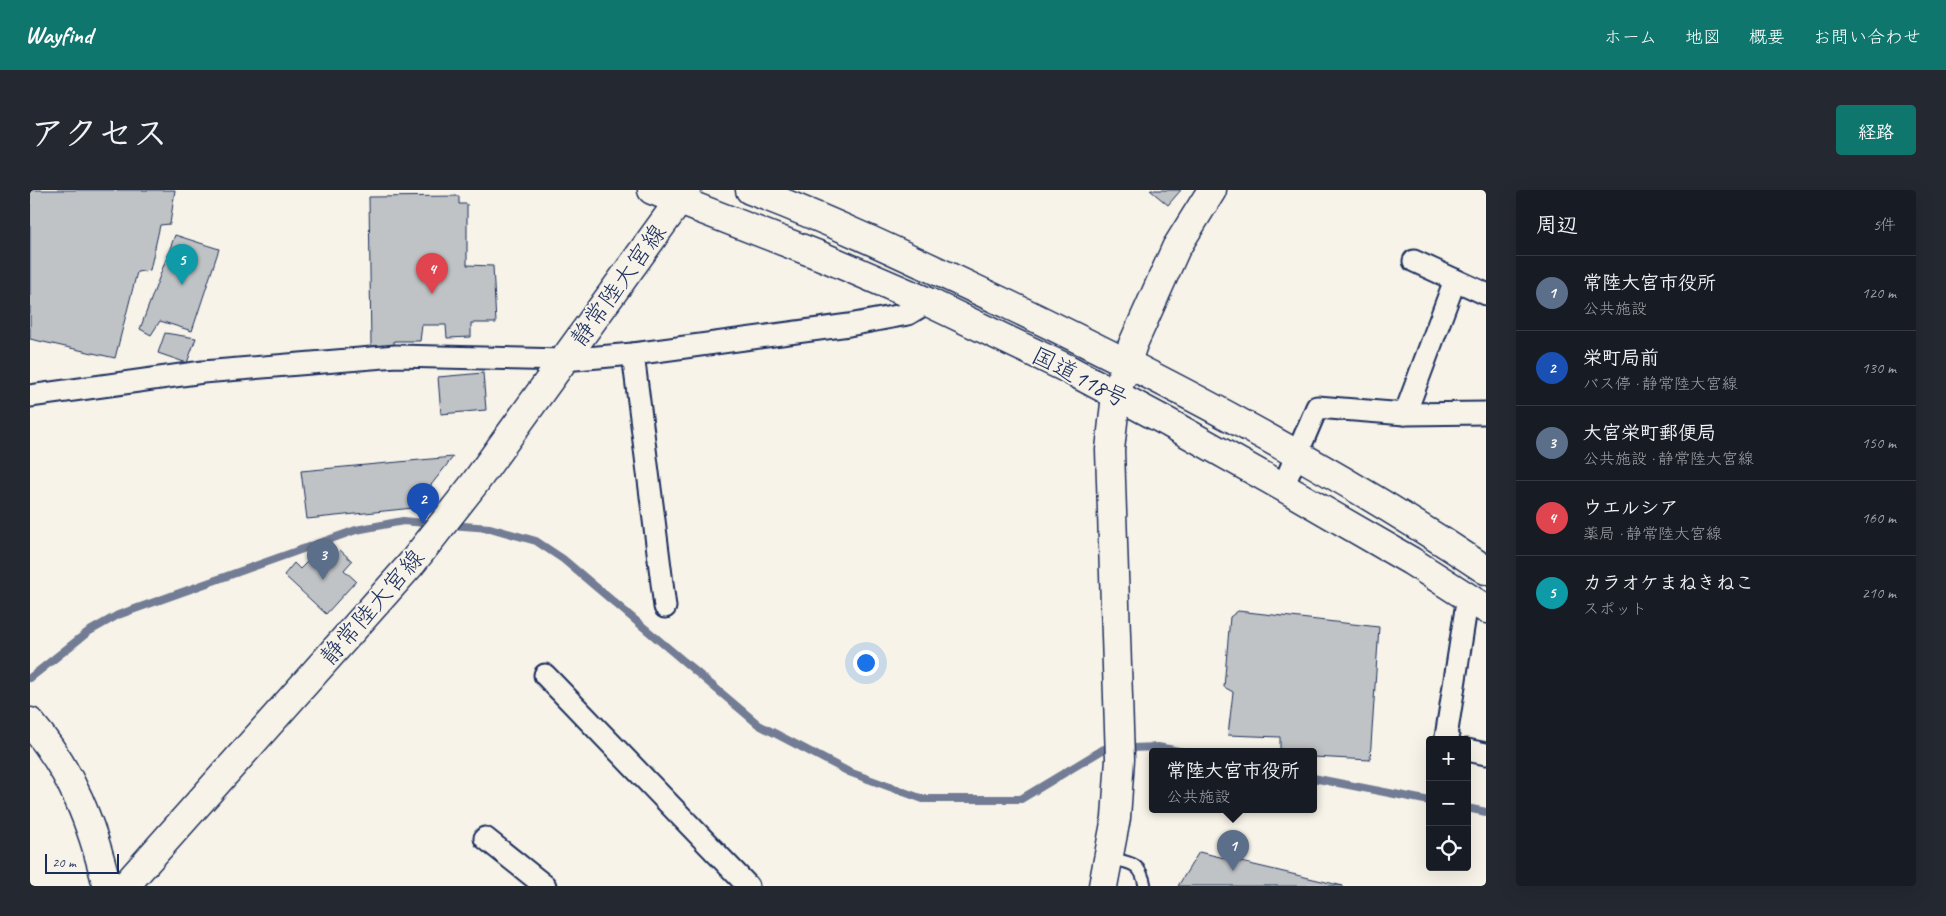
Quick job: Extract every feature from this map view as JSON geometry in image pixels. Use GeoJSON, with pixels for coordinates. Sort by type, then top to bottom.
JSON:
{"type":"FeatureCollection","features":[{"type":"Feature","properties":{"kind":"main road","name":"国道118号"},"geometry":{"type":"LineString","coordinates":[[652,190],[683,195],[928,302],[1116,394],[1283,487],[1477,603]]}},
{"type":"Feature","properties":{"kind":"main road","name":"国道118号"},"geometry":{"type":"LineString","coordinates":[[750,190],[950,277],[1125,363],[1296,454],[1371,497],[1486,570]]}},
{"type":"Feature","properties":{"kind":"main road"},"geometry":{"type":"LineString","coordinates":[[1104,886],[1116,818],[1120,759],[1110,450],[1116,394],[1125,363],[1176,248],[1212,190]]}},
{"type":"Feature","properties":{"kind":"main road","name":"静常陸大宮線"},"geometry":{"type":"LineString","coordinates":[[125,886],[412,563],[474,484],[683,195]]}},
{"type":"Feature","properties":{"kind":"main road"},"geometry":{"type":"LineString","coordinates":[[30,722],[61,764],[77,794],[95,839],[107,886]]}},
{"type":"Feature","properties":{"kind":"street"},"geometry":{"type":"LineString","coordinates":[[1414,261],[1486,294]]}},
{"type":"Feature","properties":{"kind":"street"},"geometry":{"type":"LineString","coordinates":[[1405,414],[1455,280]]}},
{"type":"Feature","properties":{"kind":"street"},"geometry":{"type":"LineString","coordinates":[[30,396],[204,372],[396,356],[564,360],[633,354],[857,323],[908,314],[928,302]]}},
{"type":"Feature","properties":{"kind":"street"},"geometry":{"type":"LineString","coordinates":[[633,354],[665,608]]}},
{"type":"Feature","properties":{"kind":"street"},"geometry":{"type":"LineString","coordinates":[[1283,487],[1317,407],[1405,414],[1486,413]]}},
{"type":"Feature","properties":{"kind":"street"},"geometry":{"type":"LineString","coordinates":[[1446,736],[1477,603]]}},
{"type":"Feature","properties":{"kind":"street"},"geometry":{"type":"LineString","coordinates":[[545,675],[748,886]]}},
{"type":"Feature","properties":{"kind":"street"},"geometry":{"type":"LineString","coordinates":[[1471,751],[1486,754]]}},
{"type":"Feature","properties":{"kind":"street"},"geometry":{"type":"LineString","coordinates":[[485,838],[545,886]]}},
{"type":"Feature","properties":{"kind":"lane"},"geometry":{"type":"LineString","coordinates":[[1109,858],[1134,864],[1143,874],[1145,886]]}},
{"type":"Feature","properties":{"kind":"building"},"geometry":{"type":"Polygon","coordinates":[[[30,190],[175,190],[170,224],[160,225],[150,270],[137,272],[115,358],[30,339],[30,190]]]}},
{"type":"Feature","properties":{"kind":"building"},"geometry":{"type":"Polygon","coordinates":[[[1150,190],[1181,190],[1168,205],[1150,190]]]}},
{"type":"Feature","properties":{"kind":"building"},"geometry":{"type":"Polygon","coordinates":[[[459,196],[459,204],[467,204],[467,265],[493,266],[496,323],[471,323],[471,337],[447,338],[446,325],[422,325],[420,341],[394,341],[394,346],[371,346],[369,197],[459,196]]]}},
{"type":"Feature","properties":{"kind":"building"},"geometry":{"type":"Polygon","coordinates":[[[175,235],[219,249],[192,331],[160,321],[151,335],[140,329],[175,235]]]}},
{"type":"Feature","properties":{"kind":"building"},"geometry":{"type":"Polygon","coordinates":[[[165,333],[196,338],[187,363],[158,353],[165,333]]]}},
{"type":"Feature","properties":{"kind":"building"},"geometry":{"type":"Polygon","coordinates":[[[483,373],[486,410],[441,414],[438,377],[483,373]]]}},
{"type":"Feature","properties":{"kind":"building"},"geometry":{"type":"Polygon","coordinates":[[[453,457],[413,508],[307,519],[301,471],[453,457]]]}},
{"type":"Feature","properties":{"kind":"building"},"geometry":{"type":"Polygon","coordinates":[[[340,550],[352,561],[344,570],[356,581],[326,614],[284,575],[294,563],[300,569],[310,559],[317,565],[324,557],[329,561],[340,550]]]}},
{"type":"Feature","properties":{"kind":"building"},"geometry":{"type":"Polygon","coordinates":[[[1238,611],[1379,627],[1370,760],[1317,757],[1317,748],[1280,748],[1280,737],[1228,735],[1233,692],[1224,687],[1230,617],[1238,611]]]}},
{"type":"Feature","properties":{"kind":"building"},"geometry":{"type":"Polygon","coordinates":[[[1199,852],[1343,886],[1178,886],[1199,852]]]}},
{"type":"Feature","properties":{"kind":"waterway"},"geometry":{"type":"LineString","coordinates":[[30,678],[88,632],[118,615],[356,530],[403,521],[436,524]]}},
{"type":"Feature","properties":{"kind":"waterway"},"geometry":{"type":"LineString","coordinates":[[450,525],[490,528],[536,541],[563,559],[759,725],[849,772],[923,799],[1021,799],[1104,749],[1163,748]]}},
{"type":"Feature","properties":{"kind":"waterway"},"geometry":{"type":"LineString","coordinates":[[1317,779],[1426,800]]}},
{"type":"Feature","properties":{"kind":"waterway"},"geometry":{"type":"LineString","coordinates":[[1471,809],[1486,812]]}},
{"type":"Feature","properties":{"kind":"place","name":"カラオケまねきねこ"},"geometry":{"type":"Point","coordinates":[182,285]}},
{"type":"Feature","properties":{"kind":"place","name":"ウエルシア"},"geometry":{"type":"Point","coordinates":[432,294]}},
{"type":"Feature","properties":{"kind":"place","name":"栄町局前"},"geometry":{"type":"Point","coordinates":[423,524]}},
{"type":"Feature","properties":{"kind":"place","name":"大宮栄町郵便局"},"geometry":{"type":"Point","coordinates":[323,580]}},
{"type":"Feature","properties":{"kind":"place","name":"常陸大宮市役所"},"geometry":{"type":"Point","coordinates":[1233,871]}}]}
